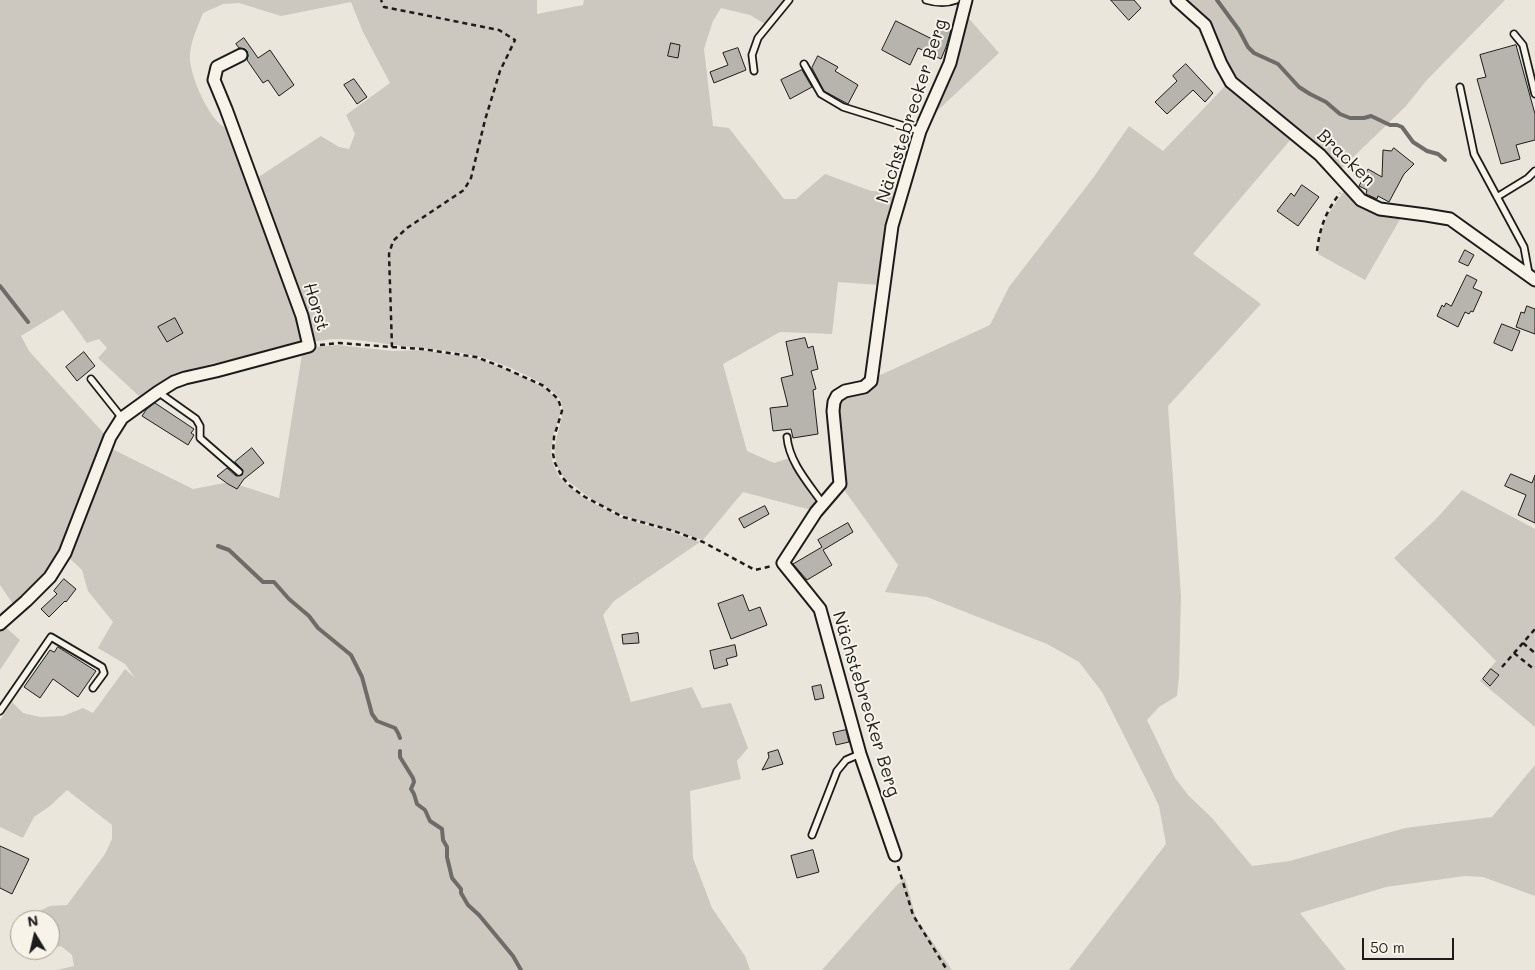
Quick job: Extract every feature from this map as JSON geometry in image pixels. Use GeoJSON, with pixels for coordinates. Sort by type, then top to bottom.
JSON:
{"type":"FeatureCollection","features":[{"type":"Feature","properties":{"kind":"street","name":"Nächstebrecker Berg"},"geometry":{"type":"LineString","coordinates":[[895,855],[860,754],[820,609],[784,563],[823,504],[840,484],[833,411],[834,402],[836,396],[845,391],[864,387],[871,381],[892,226],[920,131],[950,63],[966,0]]}},
{"type":"Feature","properties":{"kind":"street","name":"Bracken"},"geometry":{"type":"LineString","coordinates":[[1177,0],[1205,25],[1221,64],[1231,82],[1320,155],[1361,200],[1380,209],[1450,219],[1532,278]]}},
{"type":"Feature","properties":{"kind":"street","name":"Horst"},"geometry":{"type":"LineString","coordinates":[[0,624],[50,577],[65,553],[110,437],[122,418],[174,382],[309,346],[302,316],[214,80],[217,67],[241,55]]}},
{"type":"Feature","properties":{"kind":"lane"},"geometry":{"type":"LineString","coordinates":[[754,71],[752,55],[758,38],[789,0]]}},
{"type":"Feature","properties":{"kind":"lane"},"geometry":{"type":"LineString","coordinates":[[926,0],[934,3],[956,0]]}},
{"type":"Feature","properties":{"kind":"lane"},"geometry":{"type":"LineString","coordinates":[[1514,34],[1523,45],[1535,94]]}},
{"type":"Feature","properties":{"kind":"lane"},"geometry":{"type":"LineString","coordinates":[[804,64],[821,94],[843,107],[920,131]]}},
{"type":"Feature","properties":{"kind":"lane"},"geometry":{"type":"LineString","coordinates":[[1460,87],[1474,154],[1524,247],[1532,278]]}},
{"type":"Feature","properties":{"kind":"lane"},"geometry":{"type":"LineString","coordinates":[[1497,197],[1528,178],[1535,171]]}},
{"type":"Feature","properties":{"kind":"lane"},"geometry":{"type":"LineString","coordinates":[[91,379],[122,418]]}},
{"type":"Feature","properties":{"kind":"lane"},"geometry":{"type":"LineString","coordinates":[[158,392],[196,419],[200,426],[200,438],[239,472]]}},
{"type":"Feature","properties":{"kind":"lane"},"geometry":{"type":"LineString","coordinates":[[787,437],[788,447],[793,460],[823,504]]}},
{"type":"Feature","properties":{"kind":"lane"},"geometry":{"type":"LineString","coordinates":[[0,712],[51,637],[102,667],[104,673],[93,688]]}},
{"type":"Feature","properties":{"kind":"lane"},"geometry":{"type":"LineString","coordinates":[[812,835],[837,771],[846,760],[860,754]]}},
{"type":"Feature","properties":{"kind":"path"},"geometry":{"type":"LineString","coordinates":[[381,0],[384,7],[499,30],[515,40],[510,54],[500,71],[485,120],[471,178],[464,190],[407,228],[394,241],[389,254],[392,347]]}},
{"type":"Feature","properties":{"kind":"path"},"geometry":{"type":"LineString","coordinates":[[1317,251],[1320,231],[1327,213],[1347,184]]}},
{"type":"Feature","properties":{"kind":"path"},"geometry":{"type":"LineString","coordinates":[[309,346],[338,343],[422,348],[476,357],[502,366],[544,386],[558,399],[562,411],[554,437],[555,463],[562,477],[570,486],[585,497],[623,518],[674,531],[704,542],[755,570],[784,563]]}},
{"type":"Feature","properties":{"kind":"path"},"geometry":{"type":"LineString","coordinates":[[1502,667],[1533,634],[1535,629]]}},
{"type":"Feature","properties":{"kind":"path"},"geometry":{"type":"LineString","coordinates":[[1523,643],[1535,653]]}},
{"type":"Feature","properties":{"kind":"path"},"geometry":{"type":"LineString","coordinates":[[1514,654],[1535,670]]}},
{"type":"Feature","properties":{"kind":"path"},"geometry":{"type":"LineString","coordinates":[[895,855],[913,915],[947,970]]}},
{"type":"Feature","properties":{"kind":"shaded area"},"geometry":{"type":"Polygon","coordinates":[[[0,0],[537,0],[537,14],[583,5],[584,0],[785,0],[765,24],[750,15],[721,8],[713,21],[704,49],[713,126],[729,128],[784,199],[796,199],[825,174],[871,191],[901,192],[880,285],[838,282],[832,334],[780,332],[723,364],[747,451],[774,463],[790,458],[819,503],[815,511],[743,492],[703,540],[636,520],[605,507],[590,498],[564,477],[557,466],[555,455],[562,406],[559,398],[544,385],[520,372],[495,362],[457,352],[369,341],[334,339],[311,342],[254,180],[321,136],[339,147],[349,149],[355,134],[346,115],[390,83],[363,32],[351,2],[281,16],[239,3],[223,4],[203,13],[195,33],[190,54],[192,71],[210,112],[221,125],[232,130],[307,341],[195,368],[170,377],[140,397],[98,358],[107,348],[99,339],[87,343],[63,310],[21,336],[29,351],[108,438],[60,556],[40,584],[15,607],[0,585],[0,0]]]}},
{"type":"Feature","properties":{"kind":"shaded area"},"geometry":{"type":"Polygon","coordinates":[[[1180,0],[1505,0],[1426,81],[1406,106],[1339,171],[1233,79],[1225,63],[1180,0]]]}},
{"type":"Feature","properties":{"kind":"shaded area"},"geometry":{"type":"Polygon","coordinates":[[[965,14],[999,53],[926,123],[965,14]]]}},
{"type":"Feature","properties":{"kind":"shaded area"},"geometry":{"type":"Polygon","coordinates":[[[1228,83],[1292,138],[1193,254],[1261,304],[1168,406],[1181,596],[1179,677],[1177,696],[1159,707],[1147,720],[1175,778],[1188,795],[1212,818],[1252,866],[1290,861],[1405,828],[1492,817],[1535,765],[1535,896],[1483,877],[1465,876],[1386,887],[1300,913],[1346,970],[1069,970],[1166,844],[1159,806],[1102,692],[1079,662],[1047,644],[927,597],[885,592],[898,565],[845,491],[836,415],[838,402],[873,388],[876,383],[876,377],[990,325],[1009,287],[1093,178],[1129,126],[1163,151],[1228,83]]]}},
{"type":"Feature","properties":{"kind":"shaded area"},"geometry":{"type":"Polygon","coordinates":[[[1347,187],[1402,216],[1365,280],[1318,254],[1321,232],[1328,214],[1347,187]]]}},
{"type":"Feature","properties":{"kind":"shaded area"},"geometry":{"type":"Polygon","coordinates":[[[337,345],[393,351],[422,350],[475,358],[501,367],[544,387],[558,400],[561,412],[553,436],[551,454],[553,464],[560,478],[584,498],[622,518],[700,542],[614,601],[603,615],[631,702],[692,687],[702,708],[731,703],[748,748],[737,761],[741,779],[690,791],[693,858],[712,908],[745,956],[750,970],[57,970],[74,966],[72,955],[60,946],[60,910],[42,910],[50,906],[67,905],[105,854],[112,839],[112,825],[67,790],[50,806],[34,817],[23,838],[0,827],[0,720],[12,702],[23,713],[40,717],[63,716],[83,708],[93,713],[125,669],[135,678],[125,664],[98,648],[113,622],[88,591],[82,570],[66,555],[108,447],[193,489],[230,482],[279,498],[303,348],[337,345]]]}},
{"type":"Feature","properties":{"kind":"shaded area"},"geometry":{"type":"Polygon","coordinates":[[[1462,490],[1535,529],[1535,727],[1480,681],[1496,661],[1394,558],[1436,519],[1462,490]]]}},
{"type":"Feature","properties":{"kind":"shaded area"},"geometry":{"type":"Polygon","coordinates":[[[3,625],[20,640],[0,670],[0,628],[3,625]]]}},
{"type":"Feature","properties":{"kind":"shaded area"},"geometry":{"type":"Polygon","coordinates":[[[905,878],[916,918],[952,970],[822,970],[896,886],[905,878]]]}},
{"type":"Feature","properties":{"kind":"building"},"geometry":{"type":"Polygon","coordinates":[[[1111,0],[1134,0],[1141,8],[1129,20],[1111,0]]]}},
{"type":"Feature","properties":{"kind":"building"},"geometry":{"type":"Polygon","coordinates":[[[896,21],[932,39],[939,24],[951,30],[941,59],[918,48],[910,65],[882,50],[896,21]]]}},
{"type":"Feature","properties":{"kind":"building"},"geometry":{"type":"Polygon","coordinates":[[[244,38],[258,58],[270,50],[294,85],[279,96],[268,80],[263,83],[247,60],[247,51],[239,48],[236,44],[244,38]]]}},
{"type":"Feature","properties":{"kind":"building"},"geometry":{"type":"Polygon","coordinates":[[[671,43],[680,45],[678,58],[668,56],[671,43]]]}},
{"type":"Feature","properties":{"kind":"building"},"geometry":{"type":"Polygon","coordinates":[[[1516,45],[1535,114],[1535,140],[1516,145],[1520,159],[1501,164],[1477,79],[1486,77],[1480,55],[1516,45]]]}},
{"type":"Feature","properties":{"kind":"building"},"geometry":{"type":"Polygon","coordinates":[[[738,48],[746,70],[714,83],[710,72],[728,65],[723,53],[738,48]]]}},
{"type":"Feature","properties":{"kind":"building"},"geometry":{"type":"Polygon","coordinates":[[[818,56],[838,67],[835,71],[858,85],[848,104],[824,91],[812,68],[818,56]]]}},
{"type":"Feature","properties":{"kind":"building"},"geometry":{"type":"Polygon","coordinates":[[[1186,64],[1213,93],[1205,102],[1193,90],[1167,114],[1155,102],[1177,81],[1173,76],[1186,64]]]}},
{"type":"Feature","properties":{"kind":"building"},"geometry":{"type":"Polygon","coordinates":[[[802,70],[812,87],[790,99],[781,80],[802,70]]]}},
{"type":"Feature","properties":{"kind":"building"},"geometry":{"type":"Polygon","coordinates":[[[354,79],[367,97],[357,104],[344,85],[354,79]]]}},
{"type":"Feature","properties":{"kind":"building"},"geometry":{"type":"Polygon","coordinates":[[[1394,148],[1414,164],[1404,174],[1389,202],[1378,196],[1377,199],[1366,194],[1367,190],[1359,186],[1368,169],[1382,177],[1383,150],[1391,151],[1394,148]]]}},
{"type":"Feature","properties":{"kind":"building"},"geometry":{"type":"Polygon","coordinates":[[[1302,185],[1319,197],[1298,226],[1277,211],[1291,193],[1294,196],[1302,185]]]}},
{"type":"Feature","properties":{"kind":"building"},"geometry":{"type":"Polygon","coordinates":[[[1465,250],[1474,255],[1468,266],[1459,262],[1465,250]]]}},
{"type":"Feature","properties":{"kind":"building"},"geometry":{"type":"Polygon","coordinates":[[[1467,275],[1477,280],[1473,288],[1482,292],[1473,312],[1471,311],[1469,314],[1465,312],[1458,327],[1437,316],[1442,305],[1444,307],[1446,303],[1451,306],[1467,275]]]}},
{"type":"Feature","properties":{"kind":"building"},"geometry":{"type":"Polygon","coordinates":[[[1527,306],[1535,309],[1535,334],[1516,327],[1521,312],[1524,313],[1527,306]]]}},
{"type":"Feature","properties":{"kind":"building"},"geometry":{"type":"Polygon","coordinates":[[[175,318],[183,333],[167,342],[158,327],[175,318]]]}},
{"type":"Feature","properties":{"kind":"building"},"geometry":{"type":"Polygon","coordinates":[[[1502,324],[1520,331],[1512,351],[1494,343],[1502,324]]]}},
{"type":"Feature","properties":{"kind":"building"},"geometry":{"type":"Polygon","coordinates":[[[805,338],[808,348],[813,346],[818,369],[811,371],[816,389],[813,390],[818,434],[793,438],[791,429],[773,431],[770,408],[788,406],[781,378],[793,375],[786,342],[805,338]]]}},
{"type":"Feature","properties":{"kind":"building"},"geometry":{"type":"Polygon","coordinates":[[[84,352],[95,366],[77,381],[66,367],[84,352]]]}},
{"type":"Feature","properties":{"kind":"building"},"geometry":{"type":"Polygon","coordinates":[[[155,403],[194,429],[191,433],[194,435],[188,445],[142,416],[155,403]]]}},
{"type":"Feature","properties":{"kind":"building"},"geometry":{"type":"Polygon","coordinates":[[[252,448],[264,463],[244,479],[237,489],[217,476],[227,468],[236,476],[242,475],[243,470],[235,462],[252,448]]]}},
{"type":"Feature","properties":{"kind":"building"},"geometry":{"type":"Polygon","coordinates":[[[1511,474],[1532,483],[1535,475],[1535,523],[1518,515],[1526,495],[1505,486],[1511,474]]]}},
{"type":"Feature","properties":{"kind":"building"},"geometry":{"type":"Polygon","coordinates":[[[765,506],[769,514],[744,528],[739,519],[765,506]]]}},
{"type":"Feature","properties":{"kind":"building"},"geometry":{"type":"Polygon","coordinates":[[[848,523],[853,532],[823,550],[832,565],[807,580],[793,564],[822,547],[818,540],[848,523]]]}},
{"type":"Feature","properties":{"kind":"building"},"geometry":{"type":"Polygon","coordinates":[[[64,579],[76,589],[66,602],[49,617],[41,609],[57,594],[54,591],[64,579]]]}},
{"type":"Feature","properties":{"kind":"building"},"geometry":{"type":"Polygon","coordinates":[[[743,595],[749,611],[760,607],[767,625],[731,639],[718,604],[743,595]]]}},
{"type":"Feature","properties":{"kind":"building"},"geometry":{"type":"Polygon","coordinates":[[[638,633],[639,643],[623,644],[622,635],[638,633]]]}},
{"type":"Feature","properties":{"kind":"building"},"geometry":{"type":"Polygon","coordinates":[[[735,645],[737,656],[726,659],[728,665],[714,669],[710,651],[735,645]]]}},
{"type":"Feature","properties":{"kind":"building"},"geometry":{"type":"Polygon","coordinates":[[[58,647],[96,671],[78,697],[53,679],[40,698],[24,687],[50,650],[54,652],[58,647]]]}},
{"type":"Feature","properties":{"kind":"building"},"geometry":{"type":"Polygon","coordinates":[[[1491,669],[1499,675],[1490,686],[1483,679],[1491,669]]]}},
{"type":"Feature","properties":{"kind":"building"},"geometry":{"type":"Polygon","coordinates":[[[821,685],[824,698],[815,700],[812,687],[821,685]]]}},
{"type":"Feature","properties":{"kind":"building"},"geometry":{"type":"Polygon","coordinates":[[[846,730],[849,742],[836,745],[833,733],[846,730]]]}},
{"type":"Feature","properties":{"kind":"building"},"geometry":{"type":"Polygon","coordinates":[[[778,750],[783,764],[762,770],[769,757],[768,753],[778,750]]]}},
{"type":"Feature","properties":{"kind":"building"},"geometry":{"type":"Polygon","coordinates":[[[0,846],[29,859],[12,894],[0,888],[0,846]]]}},
{"type":"Feature","properties":{"kind":"building"},"geometry":{"type":"Polygon","coordinates":[[[813,850],[819,872],[797,878],[791,856],[813,850]]]}},
{"type":"Feature","properties":{"kind":"waterway"},"geometry":{"type":"LineString","coordinates":[[1217,0],[1239,30],[1248,47],[1254,53],[1278,64],[1299,87],[1326,102],[1340,114],[1350,118],[1371,116],[1390,125],[1402,127],[1413,142],[1427,151],[1438,154],[1445,160]]}},
{"type":"Feature","properties":{"kind":"waterway"},"geometry":{"type":"LineString","coordinates":[[0,286],[28,322]]}},
{"type":"Feature","properties":{"kind":"waterway"},"geometry":{"type":"LineString","coordinates":[[218,546],[229,550],[263,582],[274,582],[289,599],[309,616],[318,628],[351,655],[362,677],[372,714],[377,721],[395,728],[400,738]]}},
{"type":"Feature","properties":{"kind":"waterway"},"geometry":{"type":"LineString","coordinates":[[400,751],[400,757],[413,778],[414,782],[411,789],[417,804],[425,810],[430,821],[442,829],[452,878],[461,889],[461,893],[468,905],[479,915],[513,956],[521,970]]}}]}
